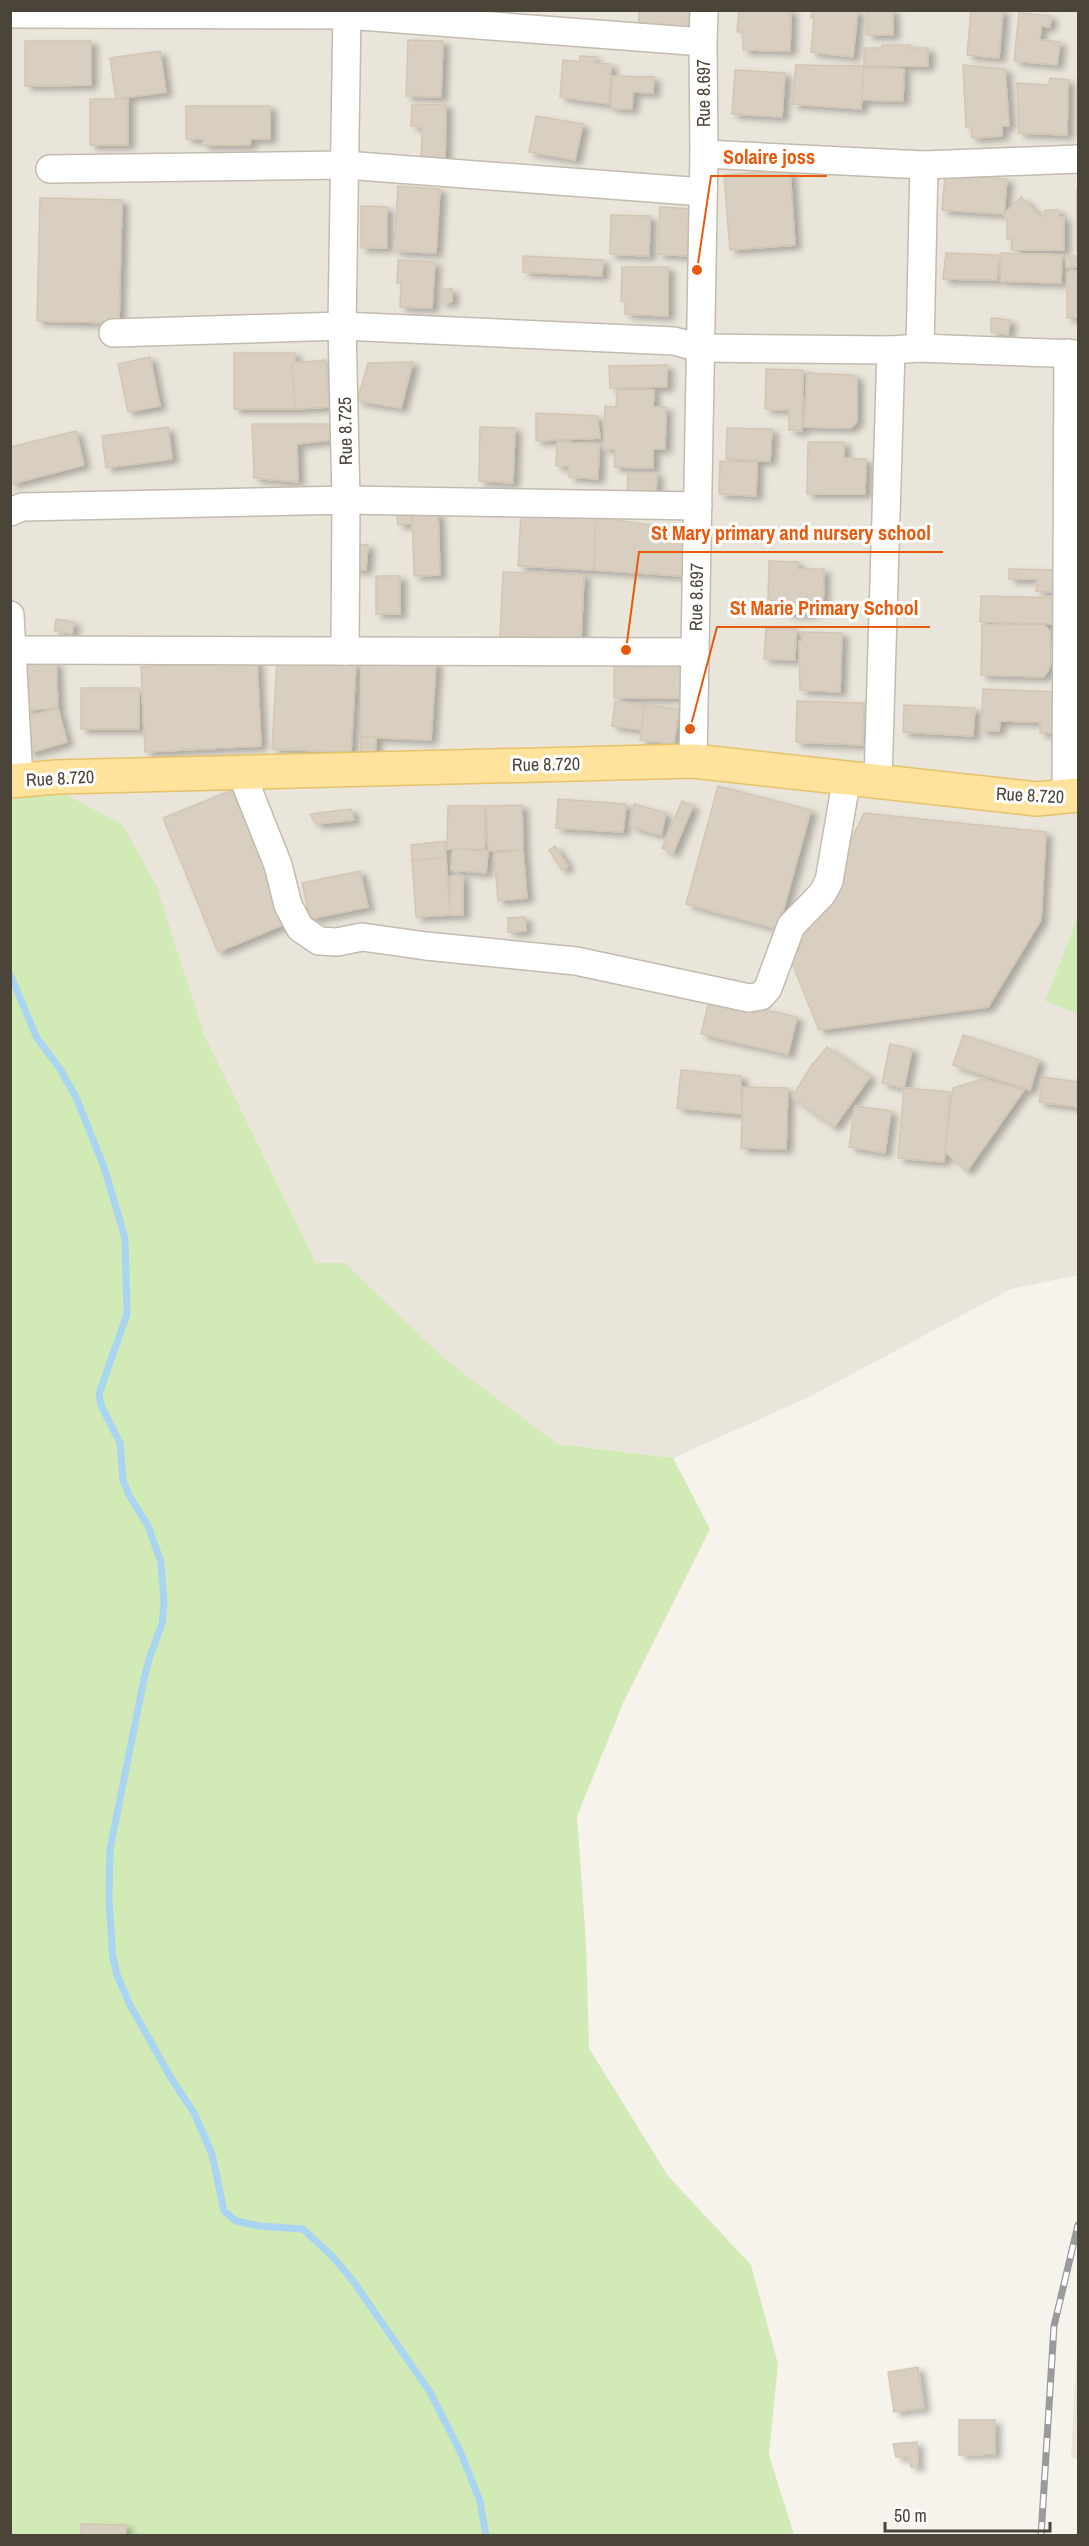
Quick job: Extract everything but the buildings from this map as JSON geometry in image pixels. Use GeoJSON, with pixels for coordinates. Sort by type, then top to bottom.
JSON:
{"type":"FeatureCollection","features":[{"type":"Feature","properties":{"kind":"main road","name":"Rue 8.720"},"geometry":{"type":"LineString","coordinates":[[15,780],[693,761],[1037,798],[1072,797]]}},
{"type":"Feature","properties":{"kind":"street"},"geometry":{"type":"LineString","coordinates":[[703,42],[704,10]]}},
{"type":"Feature","properties":{"kind":"street","name":"Rue 8.697"},"geometry":{"type":"LineString","coordinates":[[15,14],[347,13],[703,42],[704,154],[693,761]]}},
{"type":"Feature","properties":{"kind":"street","name":"Rue 8.725"},"geometry":{"type":"LineString","coordinates":[[345,651],[346,500],[342,326],[347,13]]}},
{"type":"Feature","properties":{"kind":"street"},"geometry":{"type":"LineString","coordinates":[[704,154],[924,165],[1078,159]]}},
{"type":"Feature","properties":{"kind":"street"},"geometry":{"type":"LineString","coordinates":[[50,169],[345,165],[703,192]]}},
{"type":"Feature","properties":{"kind":"street"},"geometry":{"type":"LineString","coordinates":[[920,348],[924,165]]}},
{"type":"Feature","properties":{"kind":"street"},"geometry":{"type":"LineString","coordinates":[[113,333],[342,326],[674,341],[700,348],[891,350],[920,348],[1073,353],[1072,797]]}},
{"type":"Feature","properties":{"kind":"street"},"geometry":{"type":"LineString","coordinates":[[241,772],[278,866],[288,906],[300,928],[319,942],[337,942],[362,937],[426,946],[576,961],[749,998],[761,996],[768,988],[791,926],[822,894],[830,881],[863,778],[891,350]]}},
{"type":"Feature","properties":{"kind":"street"},"geometry":{"type":"LineString","coordinates":[[10,512],[22,507],[346,500],[698,507]]}},
{"type":"Feature","properties":{"kind":"street"},"geometry":{"type":"LineString","coordinates":[[10,615],[15,780]]}},
{"type":"Feature","properties":{"kind":"street"},"geometry":{"type":"LineString","coordinates":[[12,650],[694,652]]}},
{"type":"Feature","properties":{"kind":"shaded area"},"geometry":{"type":"Polygon","coordinates":[[[10,11],[1078,11],[1078,1275],[1011,1289],[809,1397],[673,1458],[558,1444],[445,1359],[345,1263],[316,1263],[204,1034],[157,887],[11,765],[10,11]]]}},
{"type":"Feature","properties":{"kind":"shaded area"},"geometry":{"type":"Polygon","coordinates":[[[1078,2328],[1078,2459],[1071,2458],[1078,2328]]]}},
{"type":"Feature","properties":{"kind":"green space"},"geometry":{"type":"Polygon","coordinates":[[[10,765],[123,825],[157,887],[204,1034],[316,1263],[345,1263],[445,1359],[558,1444],[673,1458],[710,1529],[624,1701],[577,1816],[586,1943],[589,2048],[668,2176],[751,2265],[778,2364],[769,2455],[794,2535],[11,2535],[10,765]]]}},
{"type":"Feature","properties":{"kind":"green space"},"geometry":{"type":"Polygon","coordinates":[[[1078,917],[1078,1014],[1045,1001],[1078,917]]]}},
{"type":"Feature","properties":{"kind":"waterway"},"geometry":{"type":"LineString","coordinates":[[10,974],[37,1038],[60,1069],[76,1097],[104,1167],[125,1238],[127,1314],[99,1394],[101,1405],[120,1443],[123,1480],[129,1495],[148,1526],[161,1562],[164,1604],[162,1624],[144,1679],[110,1849],[109,1899],[113,1961],[113,1956],[117,1975],[129,2003],[171,2078],[194,2113],[212,2154],[224,2211],[236,2221],[259,2226],[303,2229],[333,2257],[353,2281],[430,2392],[460,2451],[480,2501],[486,2536]]}},
{"type":"Feature","properties":{"kind":"railway"},"geometry":{"type":"LineString","coordinates":[[1041,2536],[1054,2326],[1078,2225]]}},
{"type":"Feature","properties":{"kind":"place","name":"Solaire joss"},"geometry":{"type":"Point","coordinates":[697,270]}},
{"type":"Feature","properties":{"kind":"place","name":"St Mary primary and nursery school"},"geometry":{"type":"Point","coordinates":[626,650]}},
{"type":"Feature","properties":{"kind":"place","name":"St Marie Primary School"},"geometry":{"type":"Point","coordinates":[690,729]}}]}
